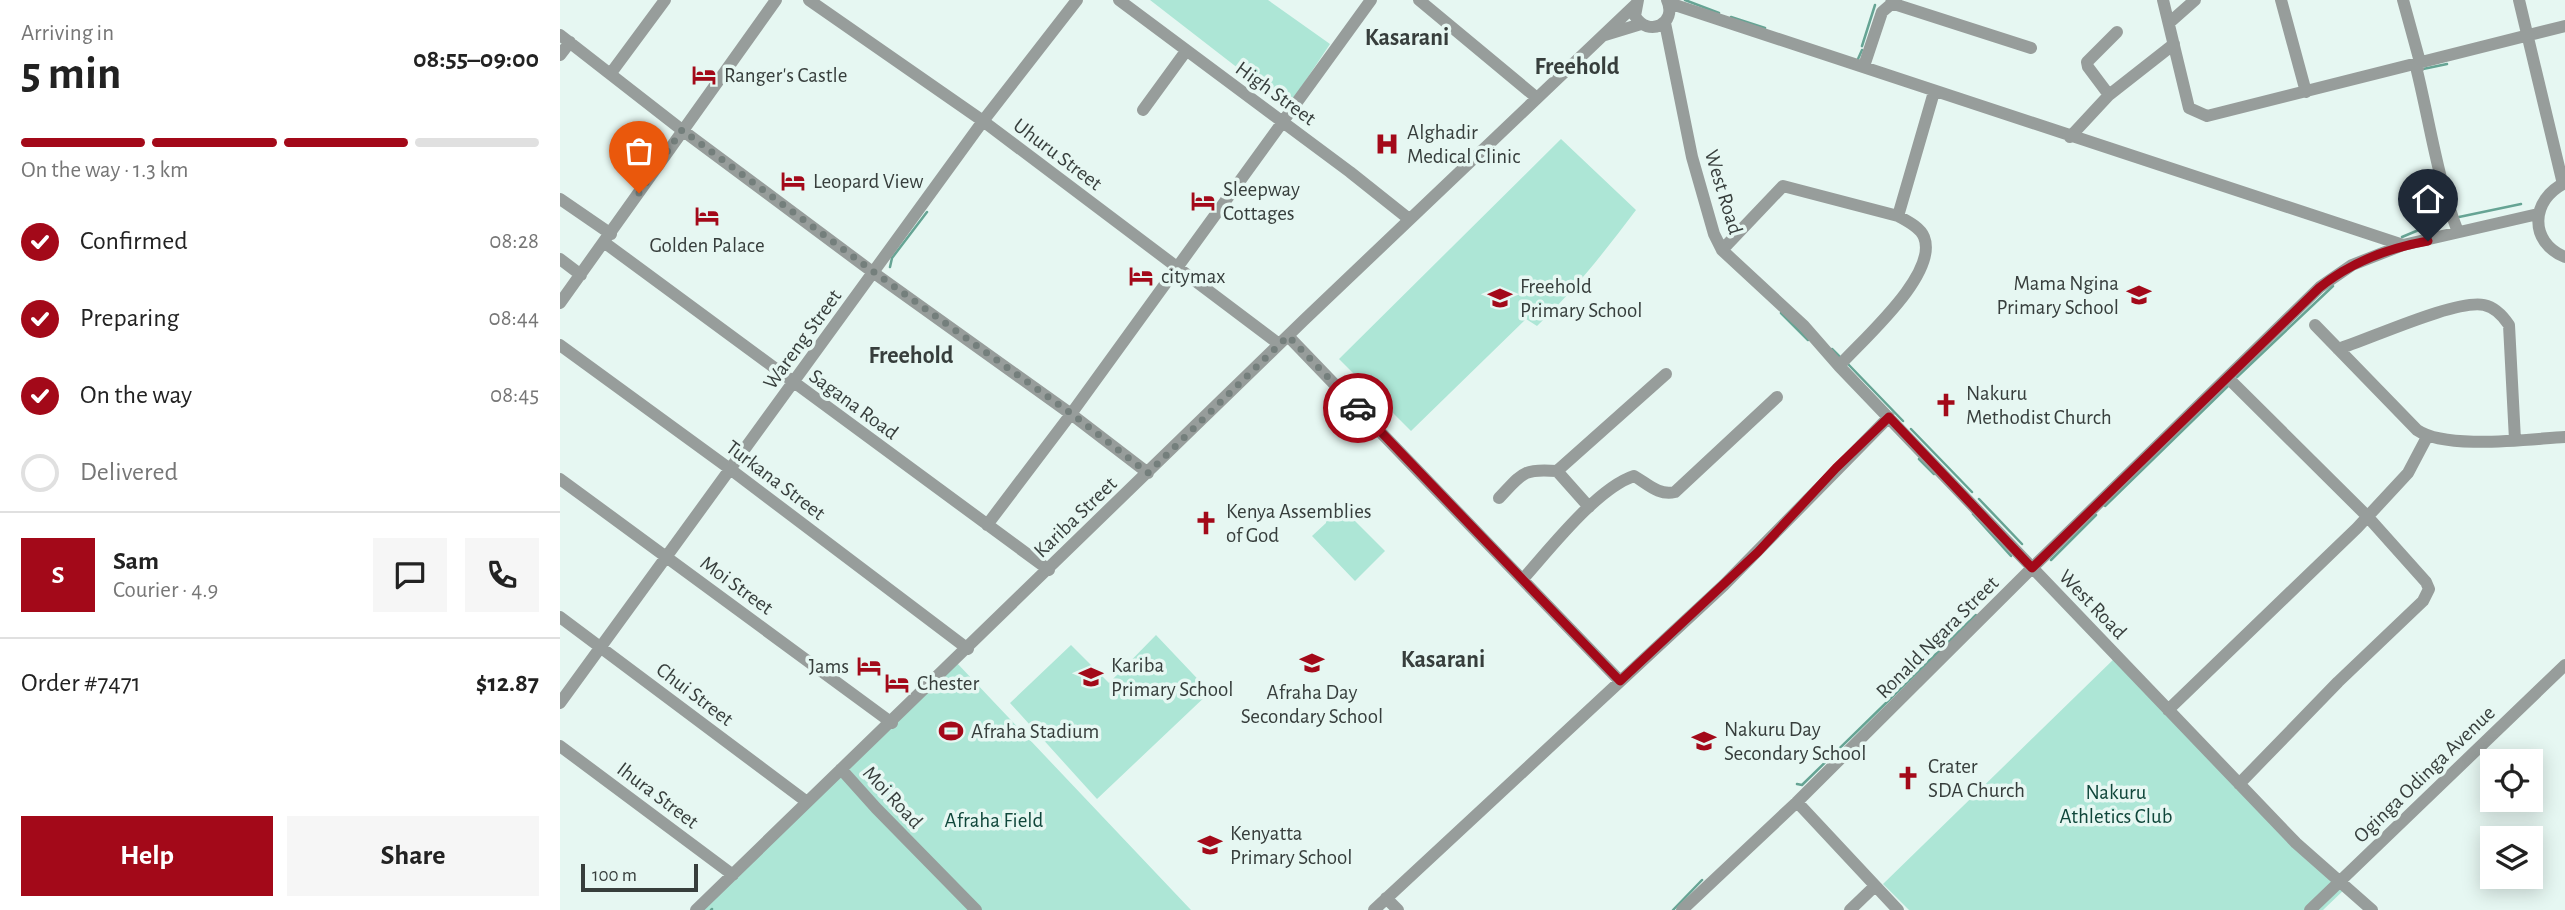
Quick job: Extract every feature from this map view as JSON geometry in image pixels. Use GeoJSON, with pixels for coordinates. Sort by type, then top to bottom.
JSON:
{"type":"FeatureCollection","features":[{"type":"Feature","properties":{"kind":"street"},"geometry":{"type":"LineString","coordinates":[[611,73],[665,0]]}},
{"type":"Feature","properties":{"kind":"street"},"geometry":{"type":"LineString","coordinates":[[560,303],[776,0]]}},
{"type":"Feature","properties":{"kind":"street","name":"Uhuru Street"},"geometry":{"type":"LineString","coordinates":[[809,0],[983,121],[1177,266],[1284,340],[1620,681]]}},
{"type":"Feature","properties":{"kind":"street","name":"Wareng Street"},"geometry":{"type":"LineString","coordinates":[[560,704],[983,121],[1077,0]]}},
{"type":"Feature","properties":{"kind":"street","name":"High Street"},"geometry":{"type":"LineString","coordinates":[[1119,0],[1409,219]]}},
{"type":"Feature","properties":{"kind":"street"},"geometry":{"type":"LineString","coordinates":[[987,525],[1072,414],[1371,0]]}},
{"type":"Feature","properties":{"kind":"street"},"geometry":{"type":"LineString","coordinates":[[1419,0],[1537,99]]}},
{"type":"Feature","properties":{"kind":"street"},"geometry":{"type":"LineString","coordinates":[[2163,0],[2189,108],[2199,114],[2219,115],[2565,26]]}},
{"type":"Feature","properties":{"kind":"street"},"geometry":{"type":"LineString","coordinates":[[2169,23],[2195,0]]}},
{"type":"Feature","properties":{"kind":"street"},"geometry":{"type":"LineString","coordinates":[[2281,0],[2306,92]]}},
{"type":"Feature","properties":{"kind":"street"},"geometry":{"type":"LineString","coordinates":[[2403,0],[2420,62],[2417,71],[2440,169],[2458,232]]}},
{"type":"Feature","properties":{"kind":"street"},"geometry":{"type":"LineString","coordinates":[[2519,0],[2559,137],[2564,184],[2552,191],[2543,201],[2538,214],[2538,226],[2548,246],[2565,257]]}},
{"type":"Feature","properties":{"kind":"street"},"geometry":{"type":"LineString","coordinates":[[1668,1],[1934,92],[2403,246]]}},
{"type":"Feature","properties":{"kind":"street","name":"West Road"},"geometry":{"type":"LineString","coordinates":[[1668,1],[1671,60],[1692,157],[1714,234],[1723,250],[1804,326],[1839,366],[2296,843],[2372,910]]}},
{"type":"Feature","properties":{"kind":"street"},"geometry":{"type":"LineString","coordinates":[[1864,66],[1878,22],[1894,1],[2031,48]]}},
{"type":"Feature","properties":{"kind":"street","name":"Kariba Street"},"geometry":{"type":"LineString","coordinates":[[696,910],[892,723],[1409,219],[1637,3]]}},
{"type":"Feature","properties":{"kind":"street","name":"West Road"},"geometry":{"type":"LineString","coordinates":[[1637,3],[1635,16],[1646,26],[1671,60]]}},
{"type":"Feature","properties":{"kind":"street"},"geometry":{"type":"LineString","coordinates":[[1601,36],[1646,26],[1658,27],[1667,20],[1696,12]]}},
{"type":"Feature","properties":{"kind":"street"},"geometry":{"type":"LineString","coordinates":[[2109,95],[2087,62],[2117,32]]}},
{"type":"Feature","properties":{"kind":"street"},"geometry":{"type":"LineString","coordinates":[[560,55],[565,38],[682,130],[1072,414],[1148,473]]}},
{"type":"Feature","properties":{"kind":"street"},"geometry":{"type":"LineString","coordinates":[[2070,136],[2109,95],[2174,44]]}},
{"type":"Feature","properties":{"kind":"street"},"geometry":{"type":"LineString","coordinates":[[1143,110],[1186,51]]}},
{"type":"Feature","properties":{"kind":"street"},"geometry":{"type":"LineString","coordinates":[[1898,216],[1934,92]]}},
{"type":"Feature","properties":{"kind":"street"},"geometry":{"type":"LineString","coordinates":[[1723,250],[1783,186],[1898,216],[1920,231],[1925,239],[1925,254],[1920,274],[1888,314],[1839,366]]}},
{"type":"Feature","properties":{"kind":"street","name":"Sagana Road"},"geometry":{"type":"LineString","coordinates":[[560,199],[793,384],[1049,570]]}},
{"type":"Feature","properties":{"kind":"street","name":"Ronald Ngara Street"},"geometry":{"type":"LineString","coordinates":[[1682,910],[1797,802],[2293,312],[2339,272],[2403,246],[2538,214]]}},
{"type":"Feature","properties":{"kind":"street"},"geometry":{"type":"LineString","coordinates":[[560,259],[581,275]]}},
{"type":"Feature","properties":{"kind":"street"},"geometry":{"type":"LineString","coordinates":[[2338,349],[2458,306],[2487,306],[2509,325],[2515,440]]}},
{"type":"Feature","properties":{"kind":"street"},"geometry":{"type":"LineString","coordinates":[[2315,326],[2427,437],[2442,441],[2565,437]]}},
{"type":"Feature","properties":{"kind":"street","name":"Turkana Street"},"geometry":{"type":"LineString","coordinates":[[560,345],[730,469],[968,649]]}},
{"type":"Feature","properties":{"kind":"street"},"geometry":{"type":"LineString","coordinates":[[1556,471],[1666,374]]}},
{"type":"Feature","properties":{"kind":"street"},"geometry":{"type":"LineString","coordinates":[[2228,378],[2367,516],[2426,582],[2428,593],[2239,784]]}},
{"type":"Feature","properties":{"kind":"street"},"geometry":{"type":"LineString","coordinates":[[1522,579],[1589,507],[1623,481],[1634,476],[1654,489],[1675,492],[1777,397]]}},
{"type":"Feature","properties":{"kind":"street"},"geometry":{"type":"LineString","coordinates":[[1374,910],[1758,552],[1836,468],[1889,417]]}},
{"type":"Feature","properties":{"kind":"street"},"geometry":{"type":"LineString","coordinates":[[2168,710],[2408,473],[2427,437]]}},
{"type":"Feature","properties":{"kind":"street"},"geometry":{"type":"LineString","coordinates":[[1499,498],[1525,472],[1537,469],[1556,471],[1589,507]]}},
{"type":"Feature","properties":{"kind":"street","name":"Moi Street"},"geometry":{"type":"LineString","coordinates":[[560,480],[892,723]]}},
{"type":"Feature","properties":{"kind":"street","name":"Chui Street"},"geometry":{"type":"LineString","coordinates":[[560,618],[807,802]]}},
{"type":"Feature","properties":{"kind":"street","name":"Oginga Odinga Avenue"},"geometry":{"type":"LineString","coordinates":[[2310,910],[2565,665]]}},
{"type":"Feature","properties":{"kind":"street","name":"Ihura Street"},"geometry":{"type":"LineString","coordinates":[[560,746],[733,875]]}},
{"type":"Feature","properties":{"kind":"street","name":"Moi Road"},"geometry":{"type":"LineString","coordinates":[[841,769],[976,910]]}},
{"type":"Feature","properties":{"kind":"street"},"geometry":{"type":"LineString","coordinates":[[1797,802],[1898,910]]}},
{"type":"Feature","properties":{"kind":"street"},"geometry":{"type":"LineString","coordinates":[[1850,910],[1875,886]]}},
{"type":"Feature","properties":{"kind":"street"},"geometry":{"type":"LineString","coordinates":[[1387,898],[1398,910]]}},
{"type":"Feature","properties":{"kind":"green space"},"geometry":{"type":"Polygon","coordinates":[[[1150,0],[1268,0],[1330,44],[1288,107],[1150,0]]]}},
{"type":"Feature","properties":{"kind":"green space"},"geometry":{"type":"Polygon","coordinates":[[[1561,139],[1636,210],[1551,313],[1537,326],[1526,319],[1411,431],[1339,359],[1561,139]]]}},
{"type":"Feature","properties":{"kind":"green space"},"geometry":{"type":"Polygon","coordinates":[[[1338,504],[1385,551],[1355,581],[1312,536],[1326,523],[1326,515],[1338,504]]]}},
{"type":"Feature","properties":{"kind":"green space"},"geometry":{"type":"Polygon","coordinates":[[[1156,635],[1210,692],[1097,799],[1010,703],[1071,645],[1109,683],[1156,635]]]}},
{"type":"Feature","properties":{"kind":"green space","name":"Nakuru Athletics Club"},"geometry":{"type":"Polygon","coordinates":[[[2117,656],[2347,887],[2323,910],[1909,910],[1883,884],[2117,656]]]}},
{"type":"Feature","properties":{"kind":"green space","name":"Afraha Stadium"},"geometry":{"type":"Polygon","coordinates":[[[956,662],[1191,910],[695,910],[956,662]]]}},
{"type":"Feature","properties":{"kind":"waterway"},"geometry":{"type":"LineString","coordinates":[[1685,0],[1719,13]]}},
{"type":"Feature","properties":{"kind":"waterway"},"geometry":{"type":"LineString","coordinates":[[1862,46],[1875,5]]}},
{"type":"Feature","properties":{"kind":"waterway"},"geometry":{"type":"LineString","coordinates":[[1731,17],[1765,28]]}},
{"type":"Feature","properties":{"kind":"waterway"},"geometry":{"type":"LineString","coordinates":[[1858,59],[1862,50]]}},
{"type":"Feature","properties":{"kind":"waterway"},"geometry":{"type":"LineString","coordinates":[[2423,69],[2447,64]]}},
{"type":"Feature","properties":{"kind":"waterway"},"geometry":{"type":"LineString","coordinates":[[2459,217],[2521,204]]}},
{"type":"Feature","properties":{"kind":"waterway"},"geometry":{"type":"LineString","coordinates":[[890,267],[892,258],[927,212]]}},
{"type":"Feature","properties":{"kind":"waterway"},"geometry":{"type":"LineString","coordinates":[[2402,237],[2433,224]]}},
{"type":"Feature","properties":{"kind":"waterway"},"geometry":{"type":"LineString","coordinates":[[2237,377],[2333,286]]}},
{"type":"Feature","properties":{"kind":"waterway"},"geometry":{"type":"LineString","coordinates":[[1781,313],[1808,340]]}},
{"type":"Feature","properties":{"kind":"waterway"},"geometry":{"type":"LineString","coordinates":[[1832,349],[1842,359]]}},
{"type":"Feature","properties":{"kind":"waterway"},"geometry":{"type":"LineString","coordinates":[[1847,363],[1903,421]]}},
{"type":"Feature","properties":{"kind":"waterway"},"geometry":{"type":"LineString","coordinates":[[2105,506],[2229,385]]}},
{"type":"Feature","properties":{"kind":"waterway"},"geometry":{"type":"LineString","coordinates":[[1911,429],[1972,492]]}},
{"type":"Feature","properties":{"kind":"waterway"},"geometry":{"type":"LineString","coordinates":[[1919,459],[1934,474]]}},
{"type":"Feature","properties":{"kind":"waterway"},"geometry":{"type":"LineString","coordinates":[[1979,499],[2022,544]]}},
{"type":"Feature","properties":{"kind":"waterway"},"geometry":{"type":"LineString","coordinates":[[1973,514],[2011,556]]}},
{"type":"Feature","properties":{"kind":"waterway"},"geometry":{"type":"LineString","coordinates":[[2051,560],[2096,515]]}},
{"type":"Feature","properties":{"kind":"waterway"},"geometry":{"type":"LineString","coordinates":[[1797,784],[1802,785],[1976,615]]}},
{"type":"Feature","properties":{"kind":"waterway"},"geometry":{"type":"LineString","coordinates":[[1673,910],[1702,880]]}},
{"type":"Feature","properties":{"kind":"way so far"},"geometry":{"type":"LineString","coordinates":[[639,193],[682,130],[1072,414],[1148,473],[1288,336],[1358,408]]}},
{"type":"Feature","properties":{"kind":"place","name":"Ranger's Castle"},"geometry":{"type":"Point","coordinates":[704,75]}},
{"type":"Feature","properties":{"kind":"place","name":"Alghadir Medical Clinic"},"geometry":{"type":"Point","coordinates":[1387,144]}},
{"type":"Feature","properties":{"kind":"place","name":"Leopard View"},"geometry":{"type":"Point","coordinates":[793,181]}},
{"type":"Feature","properties":{"kind":"place","name":"Sleepway Cottages"},"geometry":{"type":"Point","coordinates":[1203,201]}},
{"type":"Feature","properties":{"kind":"place","name":"Golden Palace"},"geometry":{"type":"Point","coordinates":[707,216]}},
{"type":"Feature","properties":{"kind":"place","name":"citymax"},"geometry":{"type":"Point","coordinates":[1141,276]}},
{"type":"Feature","properties":{"kind":"place","name":"Mama Ngina Primary School"},"geometry":{"type":"Point","coordinates":[2139,295]}},
{"type":"Feature","properties":{"kind":"place","name":"Freehold Primary School"},"geometry":{"type":"Point","coordinates":[1500,298]}},
{"type":"Feature","properties":{"kind":"place","name":"Nakuru Methodist Church"},"geometry":{"type":"Point","coordinates":[1946,405]}},
{"type":"Feature","properties":{"kind":"place","name":"Kenya Assemblies of God"},"geometry":{"type":"Point","coordinates":[1206,523]}},
{"type":"Feature","properties":{"kind":"place","name":"Afraha Day Secondary School"},"geometry":{"type":"Point","coordinates":[1312,663]}},
{"type":"Feature","properties":{"kind":"place","name":"Jams"},"geometry":{"type":"Point","coordinates":[869,666]}},
{"type":"Feature","properties":{"kind":"place","name":"Kariba Primary School"},"geometry":{"type":"Point","coordinates":[1091,677]}},
{"type":"Feature","properties":{"kind":"place","name":"Chester"},"geometry":{"type":"Point","coordinates":[897,683]}},
{"type":"Feature","properties":{"kind":"place","name":"Afraha Stadium"},"geometry":{"type":"Point","coordinates":[951,731]}},
{"type":"Feature","properties":{"kind":"place","name":"Nakuru Day Secondary School"},"geometry":{"type":"Point","coordinates":[1704,741]}},
{"type":"Feature","properties":{"kind":"place","name":"Crater SDA Church"},"geometry":{"type":"Point","coordinates":[1908,778]}},
{"type":"Feature","properties":{"kind":"place","name":"Kenyatta Primary School"},"geometry":{"type":"Point","coordinates":[1210,845]}},
{"type":"Feature","properties":{"kind":"district","name":"Kasarani"},"geometry":{"type":"Point","coordinates":[1407,37]}},
{"type":"Feature","properties":{"kind":"district","name":"Freehold"},"geometry":{"type":"Point","coordinates":[1577,66]}},
{"type":"Feature","properties":{"kind":"district","name":"Freehold"},"geometry":{"type":"Point","coordinates":[911,355]}},
{"type":"Feature","properties":{"kind":"district","name":"Kasarani"},"geometry":{"type":"Point","coordinates":[1443,659]}},
{"type":"Feature","properties":{"kind":"route"},"geometry":{"type":"LineString","coordinates":[[1358,408],[1620,681],[1758,552],[1836,468],[1889,417],[2032,568],[2319,288],[2352,265],[2403,246],[2428,241]]}},
{"type":"Feature","properties":{"kind":"park label","name":"Afraha Field"},"geometry":{"type":"Point","coordinates":[994,820]}}]}
